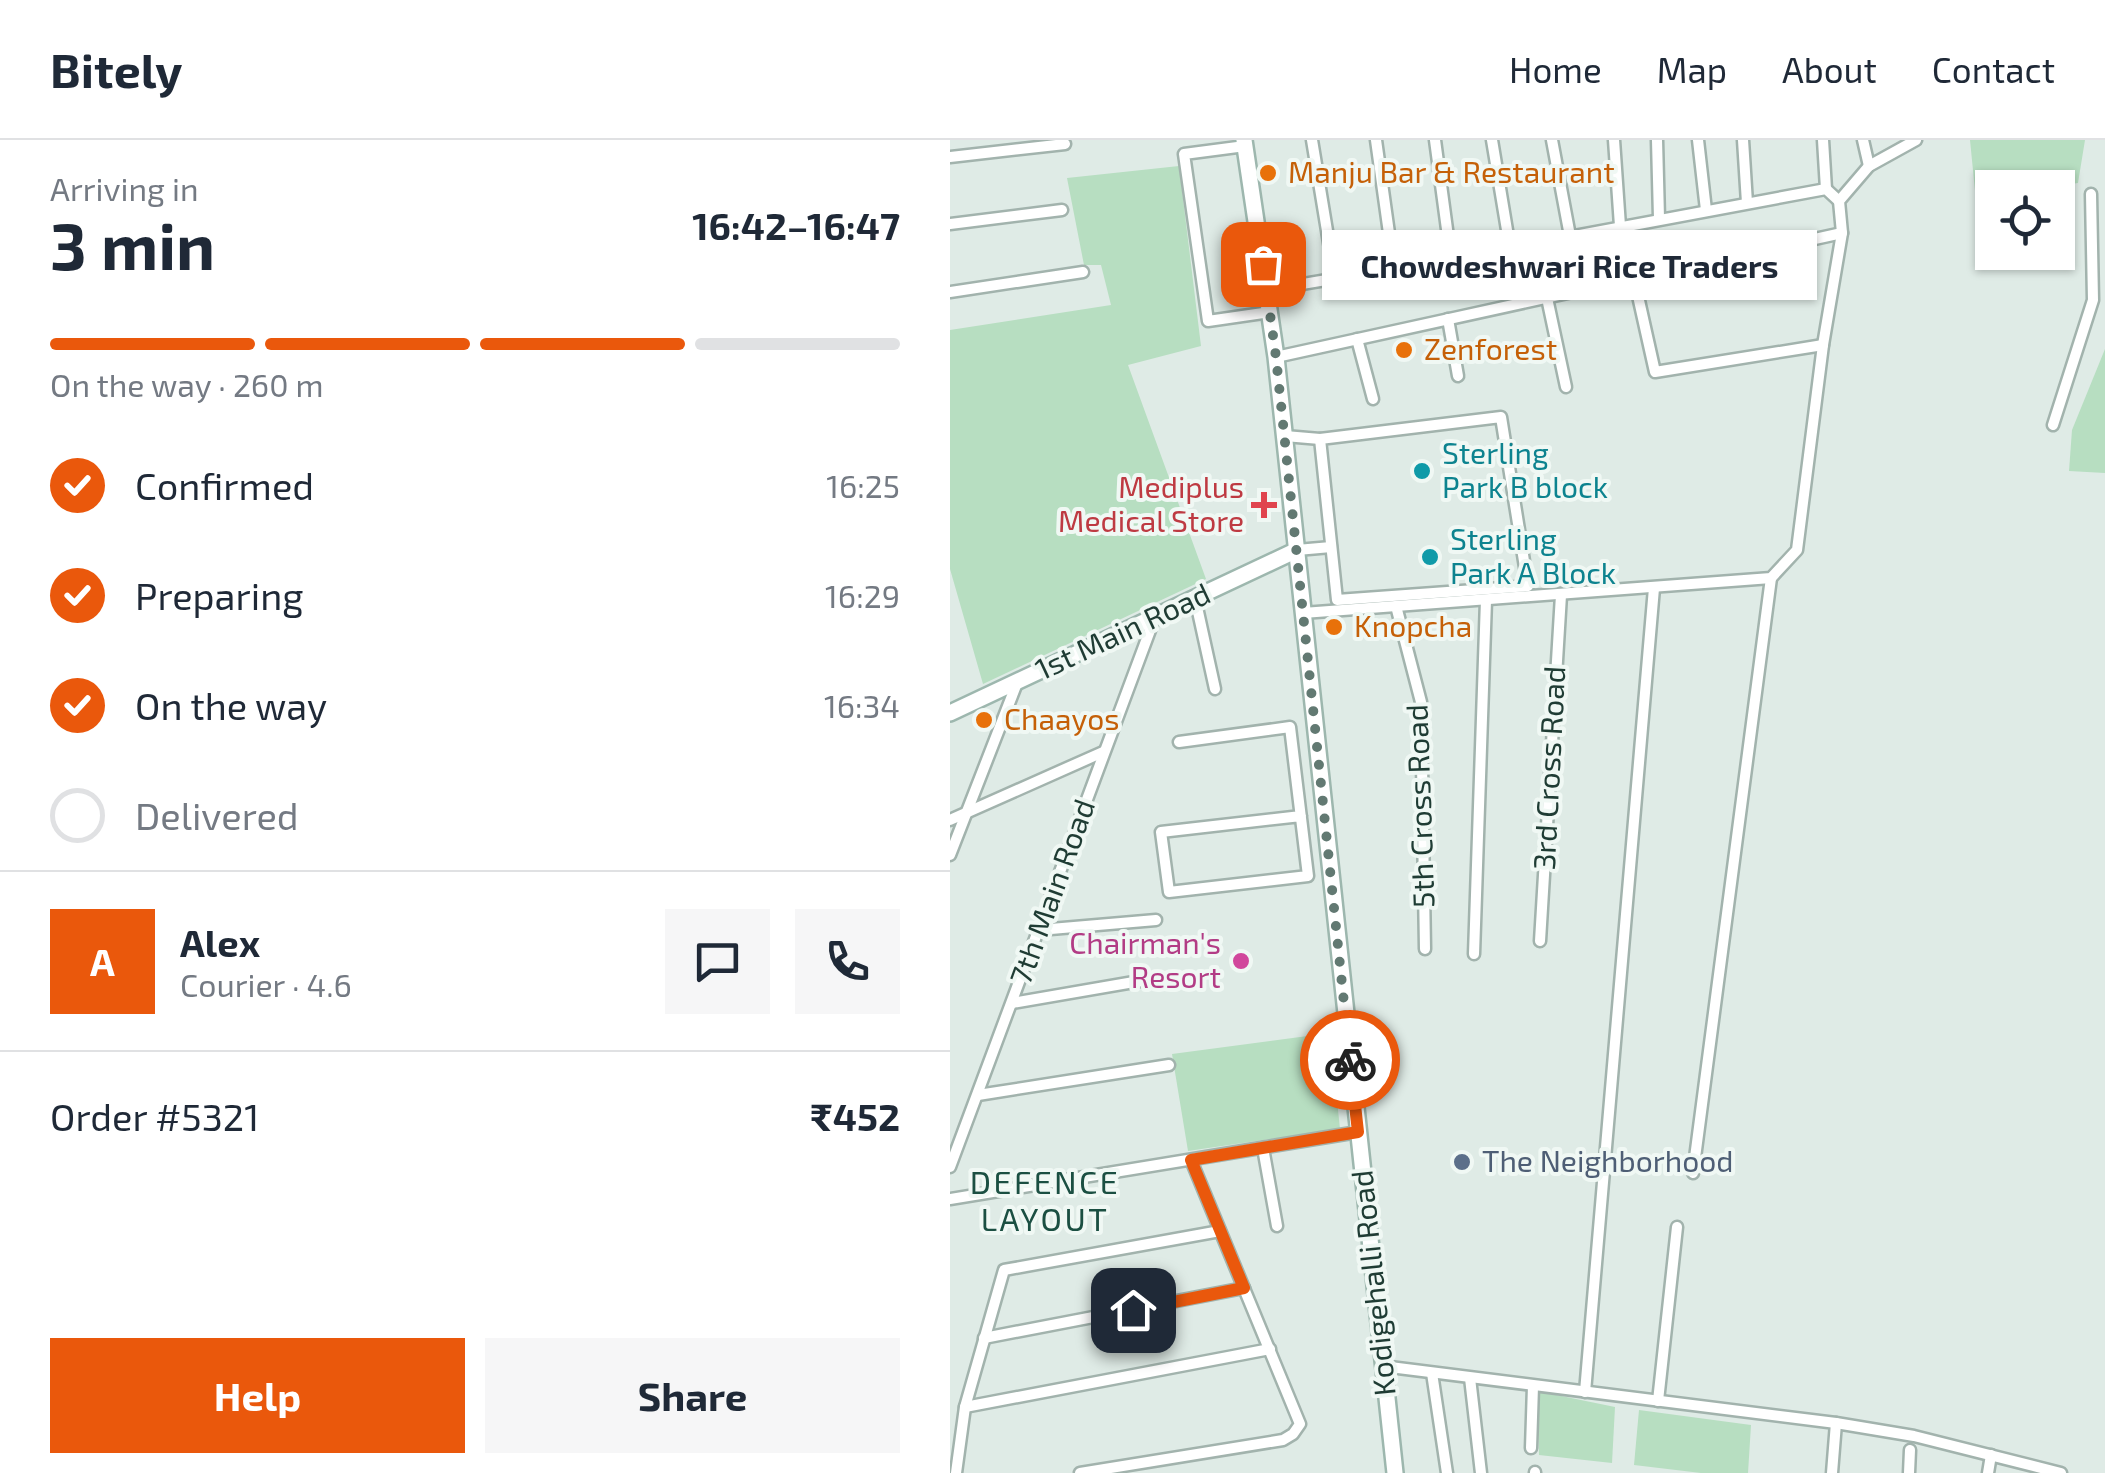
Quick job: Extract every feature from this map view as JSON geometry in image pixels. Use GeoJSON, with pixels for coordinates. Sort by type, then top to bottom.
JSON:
{"type":"FeatureCollection","features":[{"type":"Feature","properties":{"kind":"main road","name":"Kodigehalli Road"},"geometry":{"type":"LineString","coordinates":[[1245,143],[1276,357],[1395,1473]]}},
{"type":"Feature","properties":{"kind":"main road","name":"1st Main Road"},"geometry":{"type":"LineString","coordinates":[[951,710],[1297,550]]}},
{"type":"Feature","properties":{"kind":"street"},"geometry":{"type":"LineString","coordinates":[[1312,140],[1335,279]]}},
{"type":"Feature","properties":{"kind":"street"},"geometry":{"type":"LineString","coordinates":[[1376,140],[1394,270]]}},
{"type":"Feature","properties":{"kind":"street"},"geometry":{"type":"LineString","coordinates":[[1434,140],[1451,259]]}},
{"type":"Feature","properties":{"kind":"street"},"geometry":{"type":"LineString","coordinates":[[1492,140],[1510,248]]}},
{"type":"Feature","properties":{"kind":"street"},"geometry":{"type":"LineString","coordinates":[[1552,140],[1570,236]]}},
{"type":"Feature","properties":{"kind":"street"},"geometry":{"type":"LineString","coordinates":[[1614,140],[1620,226]]}},
{"type":"Feature","properties":{"kind":"street"},"geometry":{"type":"LineString","coordinates":[[1656,140],[1659,218]]}},
{"type":"Feature","properties":{"kind":"street"},"geometry":{"type":"LineString","coordinates":[[1698,140],[1706,210]]}},
{"type":"Feature","properties":{"kind":"street"},"geometry":{"type":"LineString","coordinates":[[1743,140],[1747,203]]}},
{"type":"Feature","properties":{"kind":"street"},"geometry":{"type":"LineString","coordinates":[[1693,1173],[1771,578],[1798,550],[1823,346],[1842,233],[1839,202],[1826,188],[1823,140]]}},
{"type":"Feature","properties":{"kind":"street"},"geometry":{"type":"LineString","coordinates":[[1863,140],[1869,166]]}},
{"type":"Feature","properties":{"kind":"street"},"geometry":{"type":"LineString","coordinates":[[1839,202],[1869,166],[1910,141]]}},
{"type":"Feature","properties":{"kind":"street"},"geometry":{"type":"LineString","coordinates":[[1245,143],[1184,154],[1205,302],[1208,321],[1270,312]]}},
{"type":"Feature","properties":{"kind":"street"},"geometry":{"type":"LineString","coordinates":[[950,156],[1065,144]]}},
{"type":"Feature","properties":{"kind":"street"},"geometry":{"type":"LineString","coordinates":[[1267,290],[1394,270],[1826,188]]}},
{"type":"Feature","properties":{"kind":"street"},"geometry":{"type":"LineString","coordinates":[[2053,425],[2094,300],[2091,194]]}},
{"type":"Feature","properties":{"kind":"street"},"geometry":{"type":"LineString","coordinates":[[950,224],[1062,210]]}},
{"type":"Feature","properties":{"kind":"street"},"geometry":{"type":"LineString","coordinates":[[1276,357],[1842,233]]}},
{"type":"Feature","properties":{"kind":"street"},"geometry":{"type":"LineString","coordinates":[[950,292],[1083,272]]}},
{"type":"Feature","properties":{"kind":"street"},"geometry":{"type":"LineString","coordinates":[[1634,278],[1655,372],[1823,346]]}},
{"type":"Feature","properties":{"kind":"street"},"geometry":{"type":"LineString","coordinates":[[1547,298],[1566,388]]}},
{"type":"Feature","properties":{"kind":"street"},"geometry":{"type":"LineString","coordinates":[[1448,319],[1458,376]]}},
{"type":"Feature","properties":{"kind":"street"},"geometry":{"type":"LineString","coordinates":[[1357,339],[1373,399]]}},
{"type":"Feature","properties":{"kind":"street"},"geometry":{"type":"LineString","coordinates":[[1284,436],[1320,439],[1501,418],[1528,586],[1337,600],[1320,439]]}},
{"type":"Feature","properties":{"kind":"street"},"geometry":{"type":"LineString","coordinates":[[1297,550],[1331,547]]}},
{"type":"Feature","properties":{"kind":"street"},"geometry":{"type":"LineString","coordinates":[[1303,613],[1771,578]]}},
{"type":"Feature","properties":{"kind":"street"},"geometry":{"type":"LineString","coordinates":[[1584,1392],[1654,588]]}},
{"type":"Feature","properties":{"kind":"street","name":"3rd Cross Road"},"geometry":{"type":"LineString","coordinates":[[1540,941],[1561,595]]}},
{"type":"Feature","properties":{"kind":"street"},"geometry":{"type":"LineString","coordinates":[[1195,598],[1215,689]]}},
{"type":"Feature","properties":{"kind":"street"},"geometry":{"type":"LineString","coordinates":[[1474,954],[1486,600]]}},
{"type":"Feature","properties":{"kind":"street","name":"5th Cross Road"},"geometry":{"type":"LineString","coordinates":[[1396,606],[1421,702],[1424,948]]}},
{"type":"Feature","properties":{"kind":"street","name":"7th Main Road"},"geometry":{"type":"LineString","coordinates":[[950,1168],[1156,617]]}},
{"type":"Feature","properties":{"kind":"street"},"geometry":{"type":"LineString","coordinates":[[950,854],[1017,682]]}},
{"type":"Feature","properties":{"kind":"street"},"geometry":{"type":"LineString","coordinates":[[1179,742],[1290,727],[1301,816],[1308,876],[1169,892],[1162,832],[1301,816]]}},
{"type":"Feature","properties":{"kind":"street"},"geometry":{"type":"LineString","coordinates":[[950,820],[1103,752]]}},
{"type":"Feature","properties":{"kind":"street"},"geometry":{"type":"LineString","coordinates":[[1298,794],[1322,791]]}},
{"type":"Feature","properties":{"kind":"street"},"geometry":{"type":"LineString","coordinates":[[1039,930],[1156,920]]}},
{"type":"Feature","properties":{"kind":"street"},"geometry":{"type":"LineString","coordinates":[[1012,1003],[1157,978]]}},
{"type":"Feature","properties":{"kind":"street"},"geometry":{"type":"LineString","coordinates":[[978,1096],[1169,1064]]}},
{"type":"Feature","properties":{"kind":"street"},"geometry":{"type":"LineString","coordinates":[[950,1199],[1358,1132]]}},
{"type":"Feature","properties":{"kind":"street"},"geometry":{"type":"LineString","coordinates":[[1262,1148],[1277,1226]]}},
{"type":"Feature","properties":{"kind":"street"},"geometry":{"type":"LineString","coordinates":[[1080,1473],[1283,1440],[1300,1424],[1191,1160]]}},
{"type":"Feature","properties":{"kind":"street"},"geometry":{"type":"LineString","coordinates":[[1658,1401],[1676,1227]]}},
{"type":"Feature","properties":{"kind":"street"},"geometry":{"type":"LineString","coordinates":[[956,1473],[966,1408],[1004,1270],[1220,1231]]}},
{"type":"Feature","properties":{"kind":"street"},"geometry":{"type":"LineString","coordinates":[[984,1338],[1244,1288]]}},
{"type":"Feature","properties":{"kind":"street"},"geometry":{"type":"LineString","coordinates":[[966,1408],[1270,1349]]}},
{"type":"Feature","properties":{"kind":"street"},"geometry":{"type":"LineString","coordinates":[[1382,1366],[1836,1423],[1914,1436],[2061,1473]]}},
{"type":"Feature","properties":{"kind":"street"},"geometry":{"type":"LineString","coordinates":[[1432,1373],[1447,1473]]}},
{"type":"Feature","properties":{"kind":"street"},"geometry":{"type":"LineString","coordinates":[[1470,1378],[1482,1473]]}},
{"type":"Feature","properties":{"kind":"street"},"geometry":{"type":"LineString","coordinates":[[1531,1448],[1533,1386]]}},
{"type":"Feature","properties":{"kind":"street"},"geometry":{"type":"LineString","coordinates":[[1832,1473],[1836,1423]]}},
{"type":"Feature","properties":{"kind":"street"},"geometry":{"type":"LineString","coordinates":[[1908,1473],[1910,1450]]}},
{"type":"Feature","properties":{"kind":"street"},"geometry":{"type":"LineString","coordinates":[[1988,1473],[1991,1456]]}},
{"type":"Feature","properties":{"kind":"green space"},"geometry":{"type":"Polygon","coordinates":[[[1970,140],[2085,140],[2078,183],[2075,183],[2075,170],[1975,170],[1975,191],[1970,140]]]}},
{"type":"Feature","properties":{"kind":"green space"},"geometry":{"type":"Polygon","coordinates":[[[1179,166],[1201,346],[1128,365],[1206,579],[983,684],[950,569],[950,330],[1111,305],[1101,265],[1084,265],[1067,178],[1179,166]]]}},
{"type":"Feature","properties":{"kind":"green space"},"geometry":{"type":"Polygon","coordinates":[[[2105,349],[2105,473],[2069,471],[2072,430],[2105,349]]]}},
{"type":"Feature","properties":{"kind":"green space"},"geometry":{"type":"Polygon","coordinates":[[[1330,1033],[1340,1129],[1188,1151],[1172,1054],[1330,1033]]]}},
{"type":"Feature","properties":{"kind":"green space"},"geometry":{"type":"Polygon","coordinates":[[[1537,1391],[1615,1407],[1612,1463],[1539,1455],[1537,1391]]]}},
{"type":"Feature","properties":{"kind":"green space"},"geometry":{"type":"Polygon","coordinates":[[[1639,1410],[1751,1425],[1748,1473],[1701,1473],[1634,1465],[1639,1410]]]}},
{"type":"Feature","properties":{"kind":"way so far"},"geometry":{"type":"LineString","coordinates":[[1263,264],[1350,1060]]}},
{"type":"Feature","properties":{"kind":"place","name":"Manju Bar & Restaurant"},"geometry":{"type":"Point","coordinates":[1268,173]}},
{"type":"Feature","properties":{"kind":"place","name":"Chowdeshwari Rice Traders"},"geometry":{"type":"Point","coordinates":[1263,264]}},
{"type":"Feature","properties":{"kind":"place","name":"Zenforest"},"geometry":{"type":"Point","coordinates":[1404,350]}},
{"type":"Feature","properties":{"kind":"place","name":"Sterling Park B block"},"geometry":{"type":"Point","coordinates":[1422,471]}},
{"type":"Feature","properties":{"kind":"place","name":"Mediplus Medical Store"},"geometry":{"type":"Point","coordinates":[1264,505]}},
{"type":"Feature","properties":{"kind":"place","name":"Sterling Park A Block"},"geometry":{"type":"Point","coordinates":[1430,557]}},
{"type":"Feature","properties":{"kind":"place","name":"Knopcha"},"geometry":{"type":"Point","coordinates":[1334,627]}},
{"type":"Feature","properties":{"kind":"place","name":"Chaayos"},"geometry":{"type":"Point","coordinates":[984,720]}},
{"type":"Feature","properties":{"kind":"place","name":"Chairman's Resort"},"geometry":{"type":"Point","coordinates":[1241,961]}},
{"type":"Feature","properties":{"kind":"place","name":"The Neighborhood"},"geometry":{"type":"Point","coordinates":[1462,1162]}},
{"type":"Feature","properties":{"kind":"district","name":"DEFENCE LAYOUT"},"geometry":{"type":"Point","coordinates":[1045,1202]}},
{"type":"Feature","properties":{"kind":"route"},"geometry":{"type":"LineString","coordinates":[[1133,1310],[1244,1288],[1191,1160],[1358,1132],[1350,1060]]}}]}
